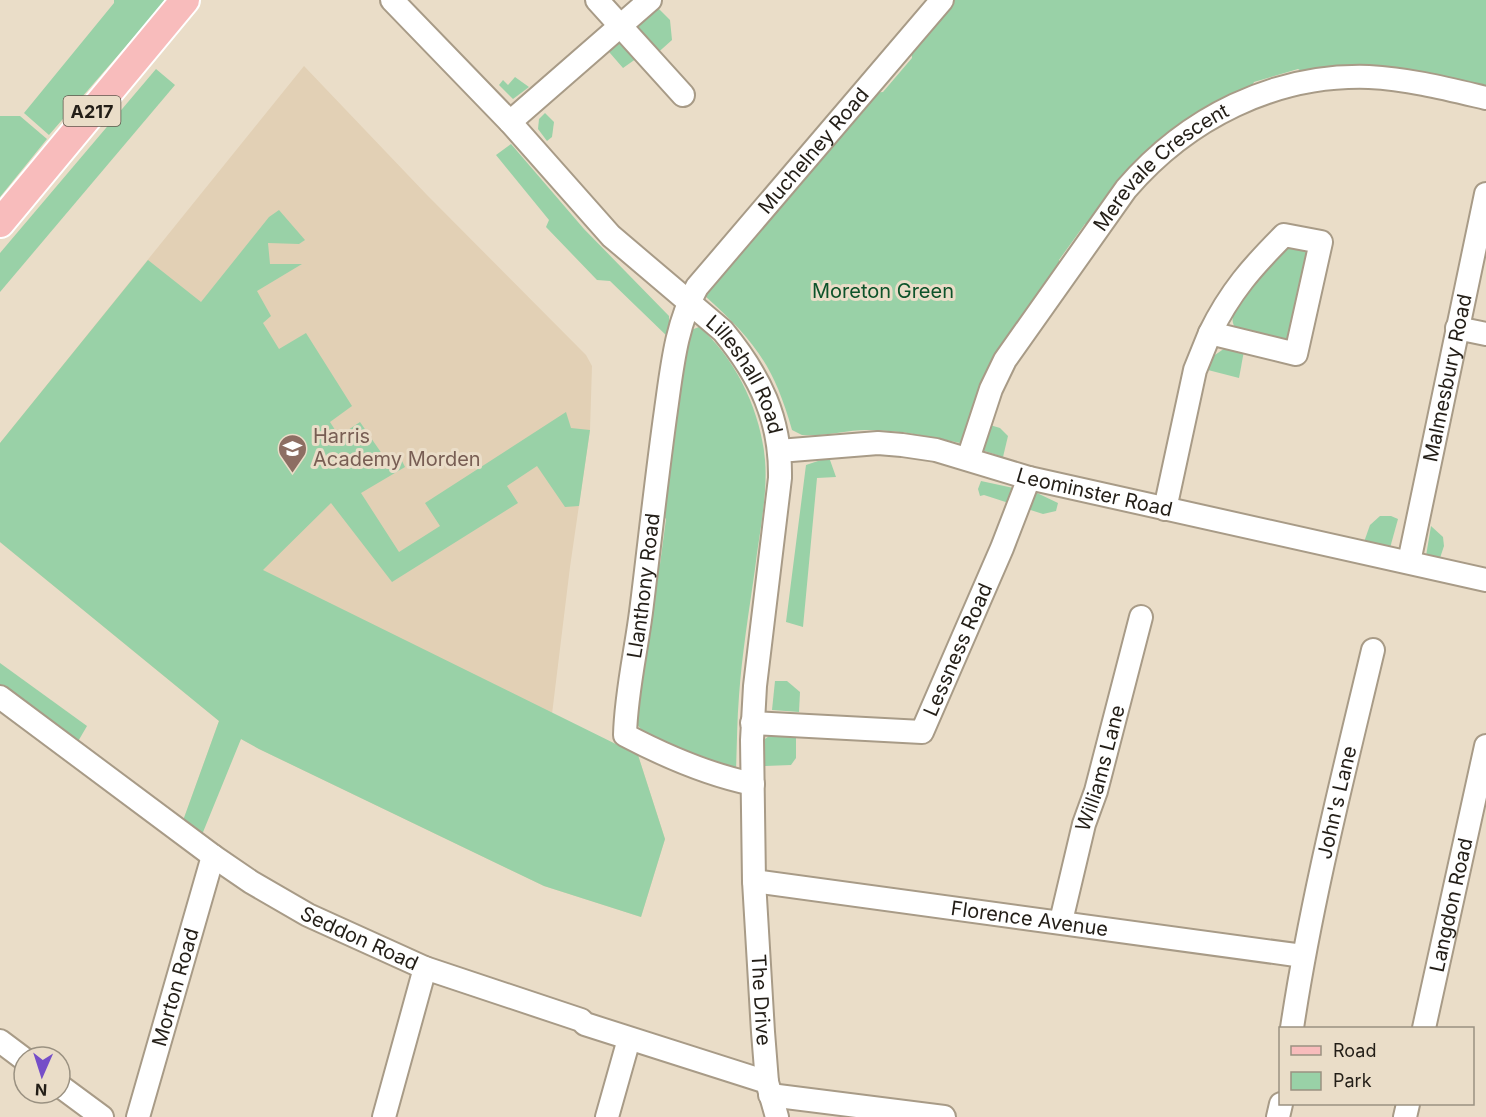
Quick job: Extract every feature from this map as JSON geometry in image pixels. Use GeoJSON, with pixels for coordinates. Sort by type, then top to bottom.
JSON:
{"type":"FeatureCollection","features":[{"type":"Feature","properties":{"kind":"main road","name":"A217"},"geometry":{"type":"LineString","coordinates":[[0,223],[185,0]]}},
{"type":"Feature","properties":{"kind":"street","name":"Lilleshall Road"},"geometry":{"type":"LineString","coordinates":[[392,0],[510,122],[604,229],[723,331],[755,376],[770,408],[779,451],[779,491],[752,723],[754,881]]}},
{"type":"Feature","properties":{"kind":"street"},"geometry":{"type":"LineString","coordinates":[[597,0],[683,95]]}},
{"type":"Feature","properties":{"kind":"street"},"geometry":{"type":"LineString","coordinates":[[510,122],[650,0]]}},
{"type":"Feature","properties":{"kind":"street","name":"Muchelney Road"},"geometry":{"type":"LineString","coordinates":[[688,303],[697,287],[726,252],[942,0]]}},
{"type":"Feature","properties":{"kind":"street","name":"Merevale Crescent"},"geometry":{"type":"LineString","coordinates":[[968,459],[991,389],[1005,360],[1126,189],[1172,143],[1213,116],[1249,98],[1316,81],[1369,77],[1392,79],[1486,98]]}},
{"type":"Feature","properties":{"kind":"street","name":"Malmesbury Road"},"geometry":{"type":"LineString","coordinates":[[1408,562],[1486,194]]}},
{"type":"Feature","properties":{"kind":"street"},"geometry":{"type":"LineString","coordinates":[[1165,509],[1196,370],[1210,333],[1232,294],[1246,273],[1284,235],[1321,242],[1296,354],[1210,333]]}},
{"type":"Feature","properties":{"kind":"street","name":"Llanthony Road"},"geometry":{"type":"LineString","coordinates":[[688,303],[676,346],[665,415],[640,625],[626,711],[625,735],[726,779],[753,784]]}},
{"type":"Feature","properties":{"kind":"street"},"geometry":{"type":"LineString","coordinates":[[1457,328],[1486,334]]}},
{"type":"Feature","properties":{"kind":"street","name":"Leominster Road"},"geometry":{"type":"LineString","coordinates":[[779,451],[878,444],[936,450],[1029,478],[1486,580]]}},
{"type":"Feature","properties":{"kind":"street","name":"Lessness Road"},"geometry":{"type":"LineString","coordinates":[[752,723],[922,732],[1002,548],[1029,478]]}},
{"type":"Feature","properties":{"kind":"street","name":"Williams Lane"},"geometry":{"type":"LineString","coordinates":[[1061,921],[1084,824],[1096,791],[1141,617]]}},
{"type":"Feature","properties":{"kind":"street","name":"John's Lane"},"geometry":{"type":"LineString","coordinates":[[1292,1027],[1303,956],[1323,858],[1373,650]]}},
{"type":"Feature","properties":{"kind":"street","name":"Seddon Road"},"geometry":{"type":"LineString","coordinates":[[0,697],[251,882],[308,915],[426,968],[581,1020],[585,1024],[769,1088],[944,1117]]}},
{"type":"Feature","properties":{"kind":"street","name":"Langdon Road"},"geometry":{"type":"LineString","coordinates":[[1425,1027],[1486,746]]}},
{"type":"Feature","properties":{"kind":"street","name":"Morton Road"},"geometry":{"type":"LineString","coordinates":[[138,1117],[213,856]]}},
{"type":"Feature","properties":{"kind":"street","name":"Florence Avenue"},"geometry":{"type":"LineString","coordinates":[[754,881],[1061,921],[1303,956]]}},
{"type":"Feature","properties":{"kind":"street","name":"The Drive"},"geometry":{"type":"LineString","coordinates":[[754,881],[769,1088],[777,1117]]}},
{"type":"Feature","properties":{"kind":"street"},"geometry":{"type":"LineString","coordinates":[[384,1117],[426,968]]}},
{"type":"Feature","properties":{"kind":"street"},"geometry":{"type":"LineString","coordinates":[[607,1117],[629,1039]]}},
{"type":"Feature","properties":{"kind":"street"},"geometry":{"type":"LineString","coordinates":[[72,1095],[102,1117]]}},
{"type":"Feature","properties":{"kind":"shaded area","name":"Harris Academy Morden"},"geometry":{"type":"Polygon","coordinates":[[[304,66],[427,195],[586,355],[592,366],[590,430],[552,714],[638,755],[665,839],[641,917],[544,886],[241,739],[180,829],[219,721],[0,542],[0,443],[304,66]]]}},
{"type":"Feature","properties":{"kind":"green space"},"geometry":{"type":"Polygon","coordinates":[[[114,0],[166,0],[49,135],[24,113],[114,3],[114,0]]]}},
{"type":"Feature","properties":{"kind":"green space","name":"Moreton Green"},"geometry":{"type":"Polygon","coordinates":[[[950,0],[1486,0],[1486,89],[1308,75],[1298,69],[1254,82],[1249,92],[1096,222],[1085,224],[1059,260],[1061,270],[965,444],[917,434],[880,430],[802,435],[792,430],[778,388],[760,356],[737,326],[705,296],[706,291],[872,93],[883,92],[912,58],[911,47],[950,0]]]}},
{"type":"Feature","properties":{"kind":"green space"},"geometry":{"type":"Polygon","coordinates":[[[653,3],[670,20],[672,40],[653,57],[647,51],[623,68],[603,45],[653,3]]]}},
{"type":"Feature","properties":{"kind":"green space"},"geometry":{"type":"Polygon","coordinates":[[[156,69],[175,85],[0,292],[0,253],[156,69]]]}},
{"type":"Feature","properties":{"kind":"green space"},"geometry":{"type":"Polygon","coordinates":[[[515,77],[529,87],[513,99],[499,85],[503,80],[508,85],[515,77]]]}},
{"type":"Feature","properties":{"kind":"green space"},"geometry":{"type":"Polygon","coordinates":[[[545,113],[554,122],[552,137],[547,141],[538,129],[539,119],[545,113]]]}},
{"type":"Feature","properties":{"kind":"green space"},"geometry":{"type":"Polygon","coordinates":[[[0,116],[20,116],[47,139],[0,197],[0,116]]]}},
{"type":"Feature","properties":{"kind":"green space"},"geometry":{"type":"Polygon","coordinates":[[[511,144],[584,229],[669,316],[669,338],[610,281],[597,280],[546,227],[549,220],[496,155],[511,144]]]}},
{"type":"Feature","properties":{"kind":"green space","name":"Harris Academy Morden"},"geometry":{"type":"Polygon","coordinates":[[[279,210],[305,240],[299,244],[268,243],[270,264],[302,264],[257,291],[271,316],[263,323],[279,349],[306,333],[352,406],[330,422],[339,436],[360,422],[389,464],[401,459],[405,467],[361,493],[399,552],[440,526],[425,503],[566,412],[571,428],[590,430],[579,506],[565,507],[537,466],[507,486],[518,503],[392,582],[331,503],[263,570],[638,755],[665,839],[641,917],[544,886],[241,739],[199,842],[180,829],[219,721],[0,542],[0,443],[148,260],[201,302],[269,217],[279,210]]]}},
{"type":"Feature","properties":{"kind":"green space"},"geometry":{"type":"Polygon","coordinates":[[[1288,245],[1308,251],[1292,334],[1288,339],[1282,340],[1251,334],[1236,328],[1233,320],[1241,298],[1288,245]]]}},
{"type":"Feature","properties":{"kind":"green space"},"geometry":{"type":"Polygon","coordinates":[[[699,327],[724,354],[744,387],[763,442],[766,473],[740,680],[736,770],[729,772],[643,732],[636,723],[652,570],[660,564],[666,519],[659,510],[676,375],[691,330],[699,327]]]}},
{"type":"Feature","properties":{"kind":"green space"},"geometry":{"type":"Polygon","coordinates":[[[1225,348],[1244,351],[1239,378],[1208,370],[1212,357],[1225,348]]]}},
{"type":"Feature","properties":{"kind":"green space"},"geometry":{"type":"Polygon","coordinates":[[[990,425],[1000,428],[1008,436],[1003,457],[982,450],[990,425]]]}},
{"type":"Feature","properties":{"kind":"green space"},"geometry":{"type":"Polygon","coordinates":[[[821,460],[830,460],[836,477],[817,478],[803,627],[786,622],[806,465],[821,460]]]}},
{"type":"Feature","properties":{"kind":"green space"},"geometry":{"type":"Polygon","coordinates":[[[981,481],[1037,493],[1058,503],[1056,511],[1043,514],[984,495],[980,496],[978,489],[981,481]]]}},
{"type":"Feature","properties":{"kind":"green space"},"geometry":{"type":"Polygon","coordinates":[[[1380,516],[1391,516],[1398,519],[1390,548],[1364,542],[1370,525],[1380,516]]]}},
{"type":"Feature","properties":{"kind":"green space"},"geometry":{"type":"Polygon","coordinates":[[[1431,526],[1443,537],[1444,546],[1440,558],[1426,556],[1431,526]]]}},
{"type":"Feature","properties":{"kind":"green space"},"geometry":{"type":"Polygon","coordinates":[[[0,663],[87,726],[73,750],[0,696],[0,663]]]}},
{"type":"Feature","properties":{"kind":"green space"},"geometry":{"type":"Polygon","coordinates":[[[775,681],[787,681],[800,692],[799,712],[772,710],[775,681]]]}},
{"type":"Feature","properties":{"kind":"green space"},"geometry":{"type":"Polygon","coordinates":[[[769,736],[796,737],[796,758],[791,765],[765,766],[765,739],[769,736]]]}},
{"type":"Feature","properties":{"kind":"place","name":"Harris Academy Morden"},"geometry":{"type":"Point","coordinates":[292,474]}}]}
